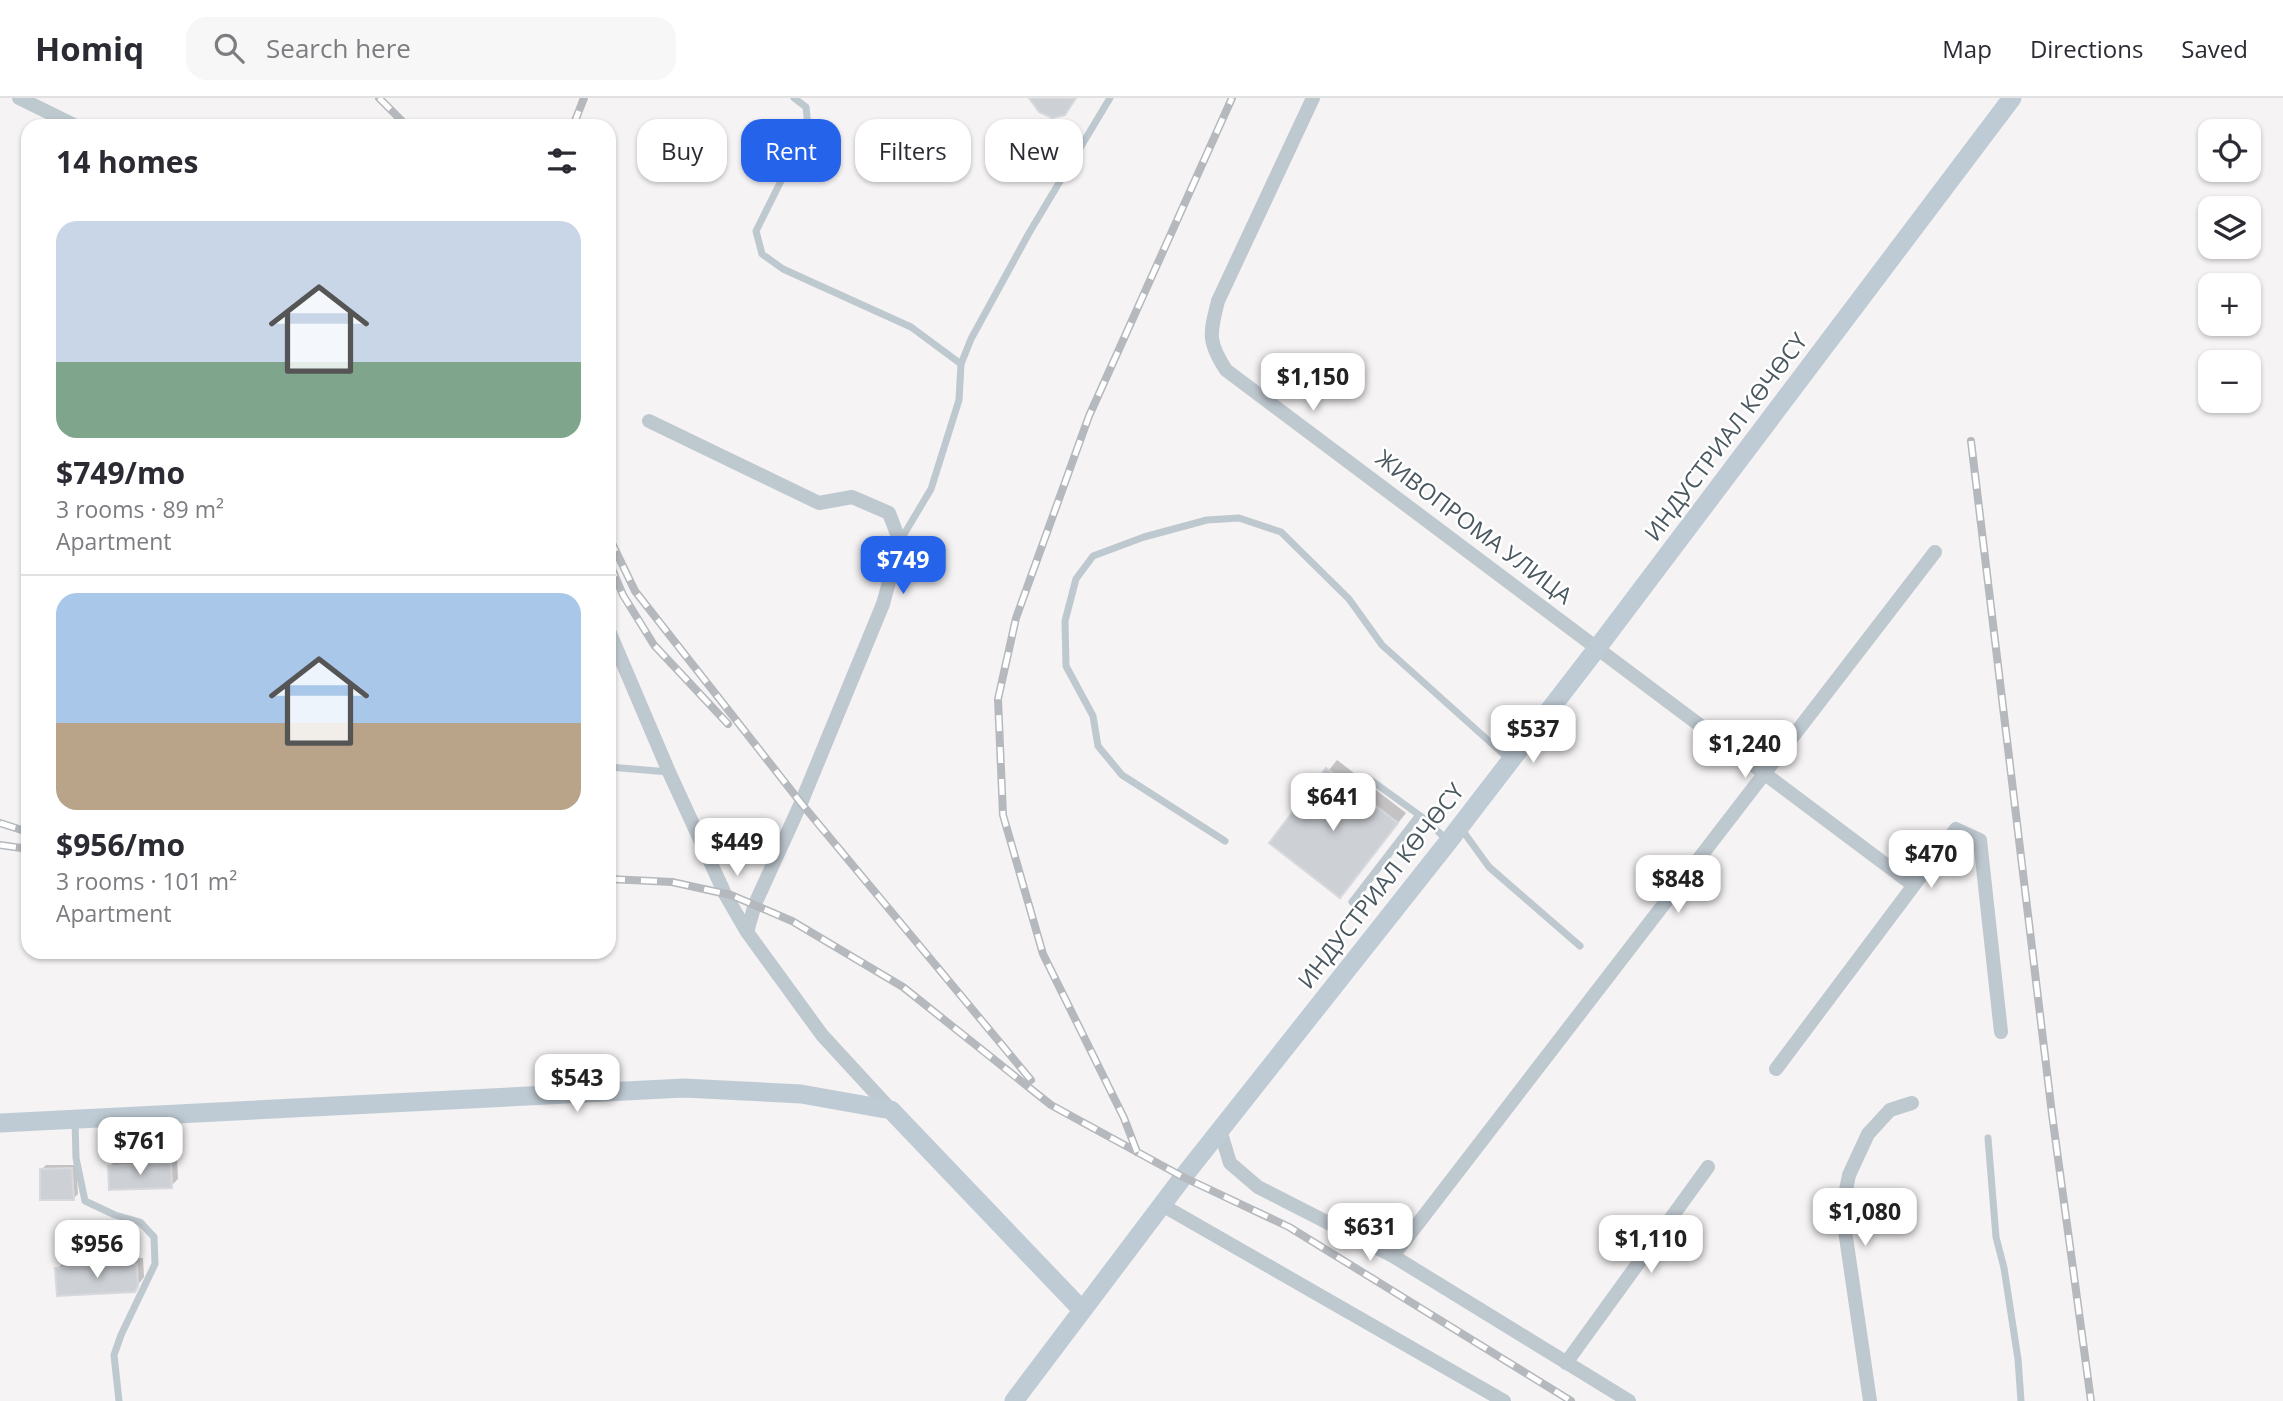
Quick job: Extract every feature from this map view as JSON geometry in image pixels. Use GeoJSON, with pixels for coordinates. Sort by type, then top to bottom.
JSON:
{"type":"FeatureCollection","features":[{"type":"Feature","properties":{"kind":"main road","name":"ИНДУСТРИАЛ КӨЧӨСҮ"},"geometry":{"type":"LineString","coordinates":[[1014,1401],[1220,1130],[1598,647],[2012,98]]}},
{"type":"Feature","properties":{"kind":"main road"},"geometry":{"type":"LineString","coordinates":[[1,1128],[75,1119],[684,1088],[801,1094],[891,1110],[1082,1310]]}},
{"type":"Feature","properties":{"kind":"street"},"geometry":{"type":"LineString","coordinates":[[19,98],[62,119]]}},
{"type":"Feature","properties":{"kind":"street","name":"ЖИВОПРОМА УЛИЦА"},"geometry":{"type":"LineString","coordinates":[[1312,98],[1218,301],[1211,328],[1213,351],[1226,370],[1913,885]]}},
{"type":"Feature","properties":{"kind":"street"},"geometry":{"type":"LineString","coordinates":[[649,421],[819,503],[852,497],[889,513],[900,542],[883,604],[801,803],[755,904],[747,932]]}},
{"type":"Feature","properties":{"kind":"street"},"geometry":{"type":"LineString","coordinates":[[1393,1256],[1935,552]]}},
{"type":"Feature","properties":{"kind":"street"},"geometry":{"type":"LineString","coordinates":[[616,647],[725,894],[747,932],[821,1035],[891,1110]]}},
{"type":"Feature","properties":{"kind":"street"},"geometry":{"type":"LineString","coordinates":[[1776,1069],[1956,829],[1980,840],[2001,1032]]}},
{"type":"Feature","properties":{"kind":"street"},"geometry":{"type":"LineString","coordinates":[[1870,1401],[1842,1210],[1849,1175],[1868,1134],[1890,1110],[1912,1103]]}},
{"type":"Feature","properties":{"kind":"street"},"geometry":{"type":"LineString","coordinates":[[1220,1130],[1230,1163],[1258,1187],[1393,1256],[1629,1401]]}},
{"type":"Feature","properties":{"kind":"street"},"geometry":{"type":"LineString","coordinates":[[1566,1363],[1708,1167]]}},
{"type":"Feature","properties":{"kind":"street"},"geometry":{"type":"LineString","coordinates":[[1162,1205],[1504,1401]]}},
{"type":"Feature","properties":{"kind":"lane"},"geometry":{"type":"LineString","coordinates":[[794,98],[806,107],[807,127],[756,231],[762,254],[783,269],[911,327],[961,364]]}},
{"type":"Feature","properties":{"kind":"lane"},"geometry":{"type":"LineString","coordinates":[[900,542],[931,489],[959,400],[961,364],[971,339],[1029,233],[1110,98]]}},
{"type":"Feature","properties":{"kind":"lane"},"geometry":{"type":"LineString","coordinates":[[1225,841],[1122,775],[1098,746],[1093,716],[1066,666],[1065,621],[1076,579],[1093,556],[1144,537],[1207,520],[1239,518],[1281,532],[1349,599],[1382,645],[1511,760]]}},
{"type":"Feature","properties":{"kind":"lane"},"geometry":{"type":"LineString","coordinates":[[616,768],[669,772]]}},
{"type":"Feature","properties":{"kind":"lane"},"geometry":{"type":"LineString","coordinates":[[1368,778],[1419,815],[1454,834],[1580,946]]}},
{"type":"Feature","properties":{"kind":"lane"},"geometry":{"type":"LineString","coordinates":[[1352,902],[1419,815]]}},
{"type":"Feature","properties":{"kind":"lane"},"geometry":{"type":"LineString","coordinates":[[75,1119],[76,1158],[85,1201],[115,1215],[140,1222],[153,1237],[155,1264],[114,1355],[119,1401]]}},
{"type":"Feature","properties":{"kind":"lane"},"geometry":{"type":"LineString","coordinates":[[1988,1138],[1996,1237],[2004,1268],[2016,1346],[2021,1401]]}},
{"type":"Feature","properties":{"kind":"building"},"geometry":{"type":"Polygon","coordinates":[[[1029,98],[1076,98],[1065,115],[1052,118],[1039,112],[1029,98]]]}},
{"type":"Feature","properties":{"kind":"building"},"geometry":{"type":"Polygon","coordinates":[[[1326,768],[1398,823],[1340,898],[1269,843],[1326,768]]]}},
{"type":"Feature","properties":{"kind":"building"},"geometry":{"type":"Polygon","coordinates":[[[171,1163],[172,1188],[109,1190],[108,1166],[171,1163]]]}},
{"type":"Feature","properties":{"kind":"building"},"geometry":{"type":"Polygon","coordinates":[[[72,1168],[74,1200],[40,1200],[40,1169],[72,1168]]]}},
{"type":"Feature","properties":{"kind":"building"},"geometry":{"type":"Polygon","coordinates":[[[137,1264],[138,1286],[135,1292],[57,1296],[55,1268],[137,1264]]]}},
{"type":"Feature","properties":{"kind":"railway"},"geometry":{"type":"LineString","coordinates":[[379,98],[400,119]]}},
{"type":"Feature","properties":{"kind":"railway"},"geometry":{"type":"LineString","coordinates":[[576,119],[584,98]]}},
{"type":"Feature","properties":{"kind":"railway"},"geometry":{"type":"LineString","coordinates":[[1137,1152],[1124,1118],[1043,954],[1003,815],[998,699],[1016,618],[1089,416],[1232,98]]}},
{"type":"Feature","properties":{"kind":"railway"},"geometry":{"type":"LineString","coordinates":[[1971,441],[2052,1114],[2091,1401]]}},
{"type":"Feature","properties":{"kind":"railway"},"geometry":{"type":"LineString","coordinates":[[616,552],[635,591],[801,803],[1031,1080]]}},
{"type":"Feature","properties":{"kind":"railway"},"geometry":{"type":"LineString","coordinates":[[616,578],[623,595],[654,645],[728,724]]}},
{"type":"Feature","properties":{"kind":"railway"},"geometry":{"type":"LineString","coordinates":[[0,823],[21,830]]}},
{"type":"Feature","properties":{"kind":"railway"},"geometry":{"type":"LineString","coordinates":[[0,845],[21,848]]}},
{"type":"Feature","properties":{"kind":"railway"},"geometry":{"type":"LineString","coordinates":[[616,879],[672,882],[731,895],[792,921],[903,987],[1051,1105],[1183,1177],[1289,1227],[1571,1401]]}}]}
